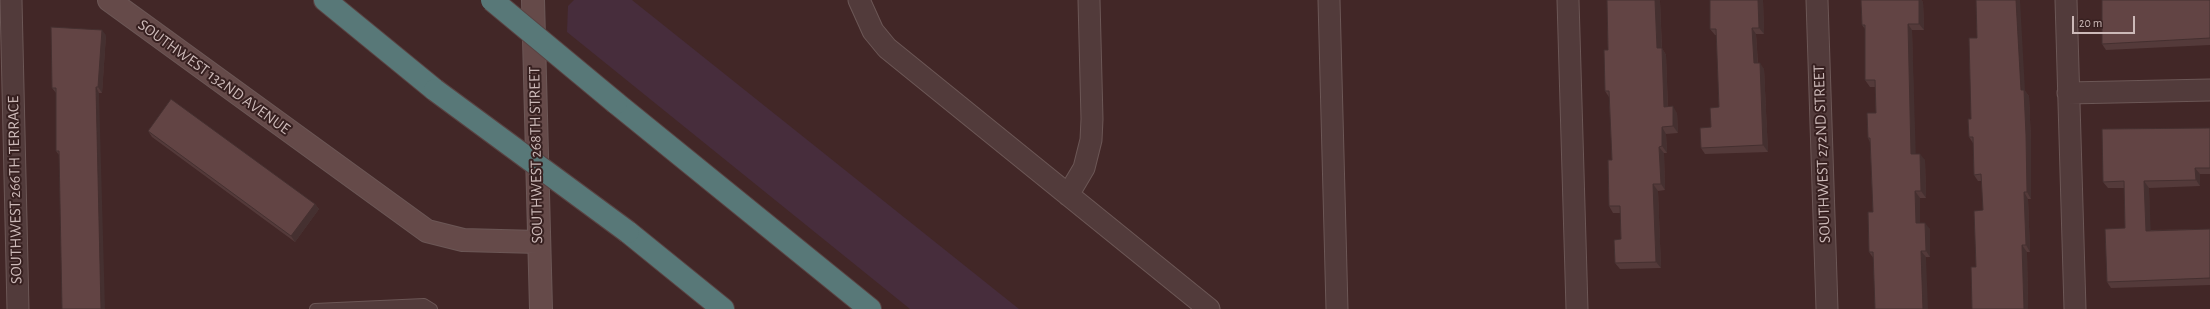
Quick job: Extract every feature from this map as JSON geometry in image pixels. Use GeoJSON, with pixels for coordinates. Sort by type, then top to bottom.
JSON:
{"type":"FeatureCollection","features":[{"type":"Feature","properties":{"kind":"highway"},"geometry":{"type":"LineString","coordinates":[[325,0],[435,90],[628,232],[723,309]]}},
{"type":"Feature","properties":{"kind":"highway"},"geometry":{"type":"LineString","coordinates":[[492,0],[616,103],[870,309]]}},
{"type":"Feature","properties":{"kind":"street","name":"SOUTHWEST 266TH TERRACE"},"geometry":{"type":"LineString","coordinates":[[11,0],[18,309]]}},
{"type":"Feature","properties":{"kind":"street","name":"SOUTHWEST 132ND AVENUE"},"geometry":{"type":"LineString","coordinates":[[109,0],[427,231],[463,240],[538,242]]}},
{"type":"Feature","properties":{"kind":"street","name":"SOUTHWEST 268TH STREET"},"geometry":{"type":"LineString","coordinates":[[533,0],[538,242],[541,309]]}},
{"type":"Feature","properties":{"kind":"street"},"geometry":{"type":"LineString","coordinates":[[859,0],[873,31],[887,48],[1209,309]]}},
{"type":"Feature","properties":{"kind":"street"},"geometry":{"type":"LineString","coordinates":[[1068,195],[1084,168],[1091,140],[1092,119],[1089,0]]}},
{"type":"Feature","properties":{"kind":"street"},"geometry":{"type":"LineString","coordinates":[[1329,0],[1337,309]]}},
{"type":"Feature","properties":{"kind":"street"},"geometry":{"type":"LineString","coordinates":[[1568,0],[1577,309]]}},
{"type":"Feature","properties":{"kind":"street","name":"SOUTHWEST 272ND STREET"},"geometry":{"type":"LineString","coordinates":[[1817,0],[1827,309]]}},
{"type":"Feature","properties":{"kind":"street"},"geometry":{"type":"LineString","coordinates":[[2066,0],[2075,309]]}},
{"type":"Feature","properties":{"kind":"street"},"geometry":{"type":"LineString","coordinates":[[2068,93],[2210,90]]}},
{"type":"Feature","properties":{"kind":"lane"},"geometry":{"type":"LineString","coordinates":[[315,309],[424,304],[432,309]]}},
{"type":"Feature","properties":{"kind":"shaded area"},"geometry":{"type":"Polygon","coordinates":[[[574,0],[632,0],[1019,309],[910,309],[567,32],[568,6],[574,0]]]}},
{"type":"Feature","properties":{"kind":"building"},"geometry":{"type":"Polygon","coordinates":[[[1607,0],[1655,0],[1657,48],[1662,48],[1664,107],[1673,106],[1673,126],[1662,127],[1662,146],[1659,147],[1661,184],[1653,184],[1656,262],[1615,263],[1614,240],[1621,239],[1620,206],[1609,206],[1608,160],[1612,160],[1609,91],[1605,91],[1604,50],[1608,50],[1607,0]]]}},
{"type":"Feature","properties":{"kind":"building"},"geometry":{"type":"Polygon","coordinates":[[[1710,0],[1758,0],[1759,28],[1752,28],[1754,63],[1760,63],[1763,145],[1701,148],[1700,128],[1711,127],[1710,108],[1719,107],[1716,29],[1710,29],[1710,0]]]}},
{"type":"Feature","properties":{"kind":"building"},"geometry":{"type":"Polygon","coordinates":[[[1861,0],[1919,0],[1919,24],[1908,24],[1911,154],[1920,154],[1921,191],[1915,191],[1916,223],[1925,223],[1926,251],[1921,251],[1923,309],[1875,309],[1873,252],[1869,252],[1868,212],[1873,212],[1870,138],[1868,138],[1867,113],[1876,113],[1875,80],[1865,80],[1865,25],[1862,25],[1861,0]]]}},
{"type":"Feature","properties":{"kind":"building"},"geometry":{"type":"Polygon","coordinates":[[[1976,0],[2016,0],[2021,90],[2024,90],[2026,135],[2027,192],[2024,192],[2026,245],[2022,245],[2024,309],[1972,309],[1971,267],[1976,267],[1974,211],[1983,210],[1981,174],[1974,175],[1973,137],[1969,137],[1968,119],[1971,119],[1969,38],[1977,38],[1976,0]]]}},
{"type":"Feature","properties":{"kind":"building"},"geometry":{"type":"Polygon","coordinates":[[[2102,0],[2210,0],[2210,38],[2102,44],[2102,0]]]}},
{"type":"Feature","properties":{"kind":"building"},"geometry":{"type":"Polygon","coordinates":[[[51,27],[102,30],[98,87],[96,87],[101,309],[62,309],[59,151],[56,151],[56,88],[52,88],[51,27]]]}},
{"type":"Feature","properties":{"kind":"building"},"geometry":{"type":"Polygon","coordinates":[[[171,99],[315,204],[291,236],[148,131],[171,99]]]}},
{"type":"Feature","properties":{"kind":"building"},"geometry":{"type":"Polygon","coordinates":[[[2210,128],[2210,168],[2195,168],[2196,180],[2144,181],[2146,231],[2210,229],[2210,278],[2107,282],[2105,229],[2125,228],[2124,181],[2103,182],[2102,129],[2210,128]]]}}]}
